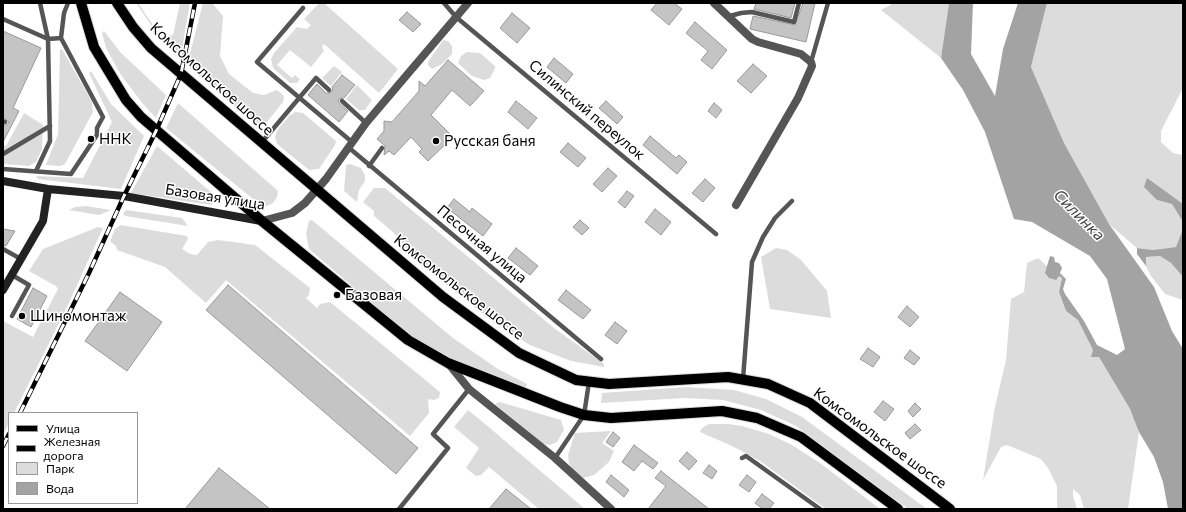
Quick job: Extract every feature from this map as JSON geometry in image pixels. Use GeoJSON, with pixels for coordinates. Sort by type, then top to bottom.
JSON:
{"type":"FeatureCollection","features":[{"type":"Feature","properties":{"kind":"main road"},"geometry":{"type":"LineString","coordinates":[[81,3],[94,47],[126,100],[156,131],[262,221],[408,340],[448,364],[584,415],[611,418],[722,412],[757,418],[801,437],[898,509]]}},
{"type":"Feature","properties":{"kind":"main road","name":"Комсомольское шоссе"},"geometry":{"type":"LineString","coordinates":[[117,3],[133,27],[151,48],[316,191],[443,297],[483,328],[519,353],[576,380],[589,382],[609,384],[709,378],[743,379],[768,384],[810,403],[950,509]]}},
{"type":"Feature","properties":{"kind":"street","name":"Базовая улица"},"geometry":{"type":"LineString","coordinates":[[3,181],[48,189],[124,196],[262,221],[292,213],[316,191],[366,123],[468,3]]}},
{"type":"Feature","properties":{"kind":"street"},"geometry":{"type":"LineString","coordinates":[[714,3],[730,16],[752,39],[801,54],[811,62],[812,66],[798,98],[736,205]]}},
{"type":"Feature","properties":{"kind":"street"},"geometry":{"type":"LineString","coordinates":[[3,290],[42,221],[48,189]]}},
{"type":"Feature","properties":{"kind":"street"},"geometry":{"type":"LineString","coordinates":[[448,364],[468,389],[555,458],[611,509]]}},
{"type":"Feature","properties":{"kind":"lane"},"geometry":{"type":"LineString","coordinates":[[36,171],[50,141],[48,39],[40,3]]}},
{"type":"Feature","properties":{"kind":"lane"},"geometry":{"type":"LineString","coordinates":[[3,169],[72,174],[86,149],[91,145],[97,135],[97,128],[103,117],[61,38],[68,3]]}},
{"type":"Feature","properties":{"kind":"lane","name":"Силинский переулок"},"geometry":{"type":"LineString","coordinates":[[444,3],[456,17],[716,234]]}},
{"type":"Feature","properties":{"kind":"lane"},"geometry":{"type":"LineString","coordinates":[[730,16],[752,12],[794,22],[799,3]]}},
{"type":"Feature","properties":{"kind":"lane"},"geometry":{"type":"LineString","coordinates":[[811,62],[828,3]]}},
{"type":"Feature","properties":{"kind":"lane","name":"Песочная улица"},"geometry":{"type":"LineString","coordinates":[[303,8],[257,62],[350,145],[369,166],[601,359]]}},
{"type":"Feature","properties":{"kind":"lane"},"geometry":{"type":"LineString","coordinates":[[3,19],[48,39],[61,38]]}},
{"type":"Feature","properties":{"kind":"lane"},"geometry":{"type":"LineString","coordinates":[[261,143],[316,78],[329,90]]}},
{"type":"Feature","properties":{"kind":"lane"},"geometry":{"type":"LineString","coordinates":[[342,101],[366,123]]}},
{"type":"Feature","properties":{"kind":"lane"},"geometry":{"type":"LineString","coordinates":[[3,154],[50,126]]}},
{"type":"Feature","properties":{"kind":"lane"},"geometry":{"type":"LineString","coordinates":[[369,166],[382,148]]}},
{"type":"Feature","properties":{"kind":"lane"},"geometry":{"type":"LineString","coordinates":[[743,379],[752,262],[763,237],[775,218],[792,201]]}},
{"type":"Feature","properties":{"kind":"lane"},"geometry":{"type":"LineString","coordinates":[[3,249],[21,259]]}},
{"type":"Feature","properties":{"kind":"lane"},"geometry":{"type":"LineString","coordinates":[[12,275],[29,285],[12,316]]}},
{"type":"Feature","properties":{"kind":"lane"},"geometry":{"type":"LineString","coordinates":[[555,458],[584,415],[589,382]]}},
{"type":"Feature","properties":{"kind":"lane"},"geometry":{"type":"LineString","coordinates":[[399,509],[448,448],[433,434],[468,389]]}},
{"type":"Feature","properties":{"kind":"lane"},"geometry":{"type":"LineString","coordinates":[[742,458],[746,456],[820,509]]}},
{"type":"Feature","properties":{"kind":"green space"},"geometry":{"type":"Polygon","coordinates":[[[136,3],[138,3],[161,37],[173,35],[180,3],[190,3],[181,54],[177,54],[160,38],[136,3]]]}},
{"type":"Feature","properties":{"kind":"green space"},"geometry":{"type":"Polygon","coordinates":[[[203,3],[212,3],[223,16],[220,56],[229,74],[253,93],[264,95],[277,90],[284,96],[283,102],[267,122],[256,125],[187,65],[203,3]]]}},
{"type":"Feature","properties":{"kind":"green space"},"geometry":{"type":"Polygon","coordinates":[[[319,3],[324,3],[398,69],[379,93],[324,44],[322,47],[324,51],[311,67],[290,50],[277,65],[292,78],[295,75],[300,79],[297,83],[290,83],[273,68],[271,59],[274,53],[297,27],[307,29],[311,25],[304,19],[319,3]]]}},
{"type":"Feature","properties":{"kind":"green space"},"geometry":{"type":"Polygon","coordinates":[[[894,3],[949,3],[941,58],[881,10],[894,3]]]}},
{"type":"Feature","properties":{"kind":"green space"},"geometry":{"type":"Polygon","coordinates":[[[1047,3],[1183,3],[1183,88],[1161,131],[1161,142],[1173,153],[1183,155],[1183,204],[1147,179],[1157,200],[1172,204],[1183,222],[1183,229],[1176,247],[1153,250],[1137,248],[1109,224],[1064,143],[1031,67],[1047,3]]]}},
{"type":"Feature","properties":{"kind":"green space"},"geometry":{"type":"Polygon","coordinates":[[[104,31],[121,53],[166,95],[156,118],[143,104],[121,75],[106,48],[102,33],[104,31]]]}},
{"type":"Feature","properties":{"kind":"green space"},"geometry":{"type":"Polygon","coordinates":[[[443,40],[448,41],[452,46],[452,54],[442,64],[432,69],[428,65],[428,62],[443,40]]]}},
{"type":"Feature","properties":{"kind":"green space"},"geometry":{"type":"Polygon","coordinates":[[[62,49],[92,102],[93,112],[65,164],[60,166],[46,165],[58,134],[60,50],[62,49]]]}},
{"type":"Feature","properties":{"kind":"green space"},"geometry":{"type":"Polygon","coordinates":[[[467,52],[480,53],[495,66],[490,78],[484,80],[472,76],[458,63],[461,56],[467,52]]]}},
{"type":"Feature","properties":{"kind":"green space"},"geometry":{"type":"Polygon","coordinates":[[[334,66],[342,72],[331,86],[322,78],[334,66]]]}},
{"type":"Feature","properties":{"kind":"green space"},"geometry":{"type":"Polygon","coordinates":[[[91,71],[111,104],[144,136],[121,189],[38,179],[36,176],[83,178],[112,122],[89,73],[91,71]]]}},
{"type":"Feature","properties":{"kind":"green space"},"geometry":{"type":"Polygon","coordinates":[[[357,85],[372,100],[365,110],[359,110],[346,99],[357,85]]]}},
{"type":"Feature","properties":{"kind":"green space"},"geometry":{"type":"Polygon","coordinates":[[[178,103],[278,191],[277,197],[273,203],[267,206],[253,199],[166,128],[178,103]]]}},
{"type":"Feature","properties":{"kind":"green space"},"geometry":{"type":"Polygon","coordinates":[[[295,112],[303,113],[336,141],[335,145],[319,169],[309,170],[277,144],[275,137],[278,129],[289,116],[295,112]]]}},
{"type":"Feature","properties":{"kind":"green space"},"geometry":{"type":"Polygon","coordinates":[[[24,113],[43,125],[42,149],[36,162],[29,166],[3,164],[3,145],[6,146],[24,113]]]}},
{"type":"Feature","properties":{"kind":"green space"},"geometry":{"type":"Polygon","coordinates":[[[157,146],[212,193],[214,199],[211,205],[131,193],[157,146]]]}},
{"type":"Feature","properties":{"kind":"green space"},"geometry":{"type":"Polygon","coordinates":[[[350,164],[361,168],[365,175],[365,181],[359,190],[357,202],[344,191],[346,165],[350,164]]]}},
{"type":"Feature","properties":{"kind":"green space"},"geometry":{"type":"Polygon","coordinates":[[[374,188],[385,188],[554,328],[604,364],[604,367],[571,361],[530,345],[492,321],[419,263],[393,232],[374,216],[374,211],[363,202],[374,188]]]}},
{"type":"Feature","properties":{"kind":"green space"},"geometry":{"type":"Polygon","coordinates":[[[86,206],[111,210],[99,215],[69,210],[75,207],[86,206]]]}},
{"type":"Feature","properties":{"kind":"green space"},"geometry":{"type":"Polygon","coordinates":[[[126,210],[182,218],[188,226],[125,216],[123,213],[126,210]]]}},
{"type":"Feature","properties":{"kind":"green space"},"geometry":{"type":"Polygon","coordinates":[[[312,220],[453,338],[498,369],[527,384],[526,388],[465,365],[440,353],[409,335],[309,249],[306,234],[309,221],[312,220]]]}},
{"type":"Feature","properties":{"kind":"green space"},"geometry":{"type":"Polygon","coordinates":[[[120,225],[187,236],[188,239],[182,249],[190,254],[197,255],[208,242],[218,240],[255,245],[310,288],[309,295],[306,298],[317,308],[320,304],[330,302],[440,392],[439,398],[434,400],[428,399],[429,413],[410,436],[226,280],[206,303],[165,267],[117,250],[116,246],[110,241],[115,229],[120,225]]]}},
{"type":"Feature","properties":{"kind":"green space"},"geometry":{"type":"Polygon","coordinates":[[[98,227],[103,228],[68,305],[14,412],[8,412],[8,425],[3,435],[3,321],[33,337],[58,289],[56,286],[29,271],[43,249],[98,227]]]}},
{"type":"Feature","properties":{"kind":"green space"},"geometry":{"type":"Polygon","coordinates":[[[776,248],[787,250],[801,260],[827,291],[831,318],[770,309],[761,257],[776,248]]]}},
{"type":"Feature","properties":{"kind":"green space"},"geometry":{"type":"Polygon","coordinates":[[[1160,256],[1171,263],[1183,277],[1183,300],[1165,294],[1151,276],[1146,266],[1146,257],[1160,256]]]}},
{"type":"Feature","properties":{"kind":"green space"},"geometry":{"type":"Polygon","coordinates":[[[1038,258],[1048,267],[1045,273],[1062,278],[1059,292],[1066,311],[1078,320],[1093,350],[1099,357],[1130,409],[1136,423],[1139,432],[1128,509],[1084,509],[1080,495],[1073,489],[1073,496],[1077,509],[1057,509],[1057,486],[1048,468],[1041,459],[1007,445],[1001,447],[983,480],[995,407],[1006,360],[1011,299],[1024,292],[1027,263],[1038,258]]]}},
{"type":"Feature","properties":{"kind":"green space"},"geometry":{"type":"Polygon","coordinates":[[[686,387],[734,390],[766,399],[802,417],[927,509],[908,509],[796,426],[761,410],[723,400],[685,398],[601,403],[602,393],[686,387]]]}},
{"type":"Feature","properties":{"kind":"green space"},"geometry":{"type":"Polygon","coordinates":[[[500,402],[561,420],[564,430],[557,442],[550,445],[543,444],[495,404],[500,402]]]}},
{"type":"Feature","properties":{"kind":"green space"},"geometry":{"type":"Polygon","coordinates":[[[468,410],[585,509],[539,509],[489,467],[481,475],[476,476],[466,468],[479,448],[454,427],[468,410]]]}},
{"type":"Feature","properties":{"kind":"green space"},"geometry":{"type":"Polygon","coordinates":[[[709,424],[742,426],[769,434],[792,445],[820,463],[880,509],[826,509],[760,461],[732,446],[700,432],[702,428],[709,424]]]}},
{"type":"Feature","properties":{"kind":"green space"},"geometry":{"type":"Polygon","coordinates":[[[611,431],[602,443],[614,451],[609,462],[594,475],[583,478],[573,471],[569,464],[568,455],[575,433],[611,431]]]}},
{"type":"Feature","properties":{"kind":"water","name":"Силинка"},"geometry":{"type":"Polygon","coordinates":[[[949,3],[973,3],[971,54],[995,96],[1003,49],[1018,3],[1047,3],[1031,67],[1064,143],[1109,224],[1154,287],[1172,331],[1183,349],[1183,509],[1168,509],[1163,482],[1154,457],[1139,432],[1130,409],[1099,357],[1091,357],[1093,350],[1078,320],[1066,311],[1059,292],[1062,278],[1059,276],[1056,280],[1049,278],[1045,273],[1050,256],[1054,257],[1055,262],[1059,263],[1062,268],[1060,273],[1066,279],[1063,289],[1065,294],[1084,321],[1097,345],[1117,355],[1125,349],[1107,279],[1090,256],[1032,222],[1014,219],[985,132],[963,90],[941,58],[949,3]]]}},
{"type":"Feature","properties":{"kind":"water"},"geometry":{"type":"Polygon","coordinates":[[[1147,178],[1183,204],[1183,222],[1172,204],[1157,200],[1144,187],[1147,178]]]}},
{"type":"Feature","properties":{"kind":"water"},"geometry":{"type":"Polygon","coordinates":[[[1183,229],[1183,277],[1171,263],[1160,256],[1146,257],[1146,266],[1137,254],[1137,248],[1153,250],[1176,247],[1183,229]]]}},
{"type":"Feature","properties":{"kind":"building"},"geometry":{"type":"Polygon","coordinates":[[[657,3],[674,3],[682,9],[669,25],[651,10],[657,3]]]}},
{"type":"Feature","properties":{"kind":"building"},"geometry":{"type":"Polygon","coordinates":[[[756,3],[795,3],[791,18],[754,9],[756,3]]]}},
{"type":"Feature","properties":{"kind":"building"},"geometry":{"type":"Polygon","coordinates":[[[803,3],[815,3],[806,42],[750,29],[753,16],[795,25],[803,3]]]}},
{"type":"Feature","properties":{"kind":"building"},"geometry":{"type":"Polygon","coordinates":[[[407,12],[421,24],[413,32],[399,20],[407,12]]]}},
{"type":"Feature","properties":{"kind":"building"},"geometry":{"type":"Polygon","coordinates":[[[512,13],[530,28],[517,43],[500,28],[512,13]]]}},
{"type":"Feature","properties":{"kind":"building"},"geometry":{"type":"Polygon","coordinates":[[[695,22],[727,50],[712,69],[701,60],[708,51],[686,33],[695,22]]]}},
{"type":"Feature","properties":{"kind":"building"},"geometry":{"type":"Polygon","coordinates":[[[3,31],[41,48],[13,108],[19,111],[3,142],[3,125],[7,125],[9,122],[3,117],[3,31]]]}},
{"type":"Feature","properties":{"kind":"building"},"geometry":{"type":"Polygon","coordinates":[[[554,58],[573,74],[566,83],[547,67],[554,58]]]}},
{"type":"Feature","properties":{"kind":"building"},"geometry":{"type":"Polygon","coordinates":[[[448,60],[484,91],[470,106],[452,90],[431,115],[453,137],[428,161],[419,152],[422,149],[411,137],[394,155],[389,151],[384,155],[385,146],[377,139],[384,131],[384,121],[392,122],[419,91],[419,81],[425,86],[448,60]]]}},
{"type":"Feature","properties":{"kind":"building"},"geometry":{"type":"Polygon","coordinates":[[[753,64],[767,76],[751,93],[737,81],[753,64]]]}},
{"type":"Feature","properties":{"kind":"building"},"geometry":{"type":"Polygon","coordinates":[[[342,75],[355,85],[344,98],[338,100],[339,103],[348,111],[339,122],[308,95],[317,84],[326,93],[330,93],[333,90],[332,87],[342,75]]]}},
{"type":"Feature","properties":{"kind":"building"},"geometry":{"type":"Polygon","coordinates":[[[516,101],[537,118],[528,129],[508,112],[516,101]]]}},
{"type":"Feature","properties":{"kind":"building"},"geometry":{"type":"Polygon","coordinates":[[[606,101],[623,117],[617,124],[599,108],[606,101]]]}},
{"type":"Feature","properties":{"kind":"building"},"geometry":{"type":"Polygon","coordinates":[[[714,103],[722,110],[716,118],[708,111],[714,103]]]}},
{"type":"Feature","properties":{"kind":"building"},"geometry":{"type":"Polygon","coordinates":[[[650,136],[676,158],[679,155],[687,162],[677,174],[643,145],[650,136]]]}},
{"type":"Feature","properties":{"kind":"building"},"geometry":{"type":"Polygon","coordinates":[[[568,143],[586,158],[578,167],[560,152],[568,143]]]}},
{"type":"Feature","properties":{"kind":"building"},"geometry":{"type":"Polygon","coordinates":[[[608,168],[617,176],[602,192],[593,184],[608,168]]]}},
{"type":"Feature","properties":{"kind":"building"},"geometry":{"type":"Polygon","coordinates":[[[705,179],[715,188],[703,202],[692,193],[705,179]]]}},
{"type":"Feature","properties":{"kind":"building"},"geometry":{"type":"Polygon","coordinates":[[[627,191],[634,196],[625,208],[618,202],[627,191]]]}},
{"type":"Feature","properties":{"kind":"building"},"geometry":{"type":"Polygon","coordinates":[[[454,199],[470,212],[472,208],[492,224],[483,236],[447,208],[454,199]]]}},
{"type":"Feature","properties":{"kind":"building"},"geometry":{"type":"Polygon","coordinates":[[[655,209],[671,222],[661,235],[645,222],[655,209]]]}},
{"type":"Feature","properties":{"kind":"building"},"geometry":{"type":"Polygon","coordinates":[[[580,220],[589,228],[582,235],[573,227],[580,220]]]}},
{"type":"Feature","properties":{"kind":"building"},"geometry":{"type":"Polygon","coordinates":[[[3,229],[15,231],[6,246],[3,245],[3,229]]]}},
{"type":"Feature","properties":{"kind":"building"},"geometry":{"type":"Polygon","coordinates":[[[516,248],[538,266],[530,275],[508,258],[516,248]]]}},
{"type":"Feature","properties":{"kind":"building"},"geometry":{"type":"Polygon","coordinates":[[[228,285],[418,448],[396,474],[206,310],[228,285]]]}},
{"type":"Feature","properties":{"kind":"building"},"geometry":{"type":"Polygon","coordinates":[[[33,288],[47,296],[31,327],[17,319],[33,288]]]}},
{"type":"Feature","properties":{"kind":"building"},"geometry":{"type":"Polygon","coordinates":[[[566,290],[591,310],[583,319],[558,300],[566,290]]]}},
{"type":"Feature","properties":{"kind":"building"},"geometry":{"type":"Polygon","coordinates":[[[120,292],[162,322],[127,371],[85,341],[120,292]]]}},
{"type":"Feature","properties":{"kind":"building"},"geometry":{"type":"Polygon","coordinates":[[[907,306],[919,317],[910,327],[898,317],[907,306]]]}},
{"type":"Feature","properties":{"kind":"building"},"geometry":{"type":"Polygon","coordinates":[[[615,322],[627,331],[617,344],[605,335],[615,322]]]}},
{"type":"Feature","properties":{"kind":"building"},"geometry":{"type":"Polygon","coordinates":[[[868,348],[880,357],[873,367],[860,359],[868,348]]]}},
{"type":"Feature","properties":{"kind":"building"},"geometry":{"type":"Polygon","coordinates":[[[910,350],[920,358],[914,365],[904,358],[910,350]]]}},
{"type":"Feature","properties":{"kind":"building"},"geometry":{"type":"Polygon","coordinates":[[[883,401],[894,409],[885,421],[874,412],[883,401]]]}},
{"type":"Feature","properties":{"kind":"building"},"geometry":{"type":"Polygon","coordinates":[[[915,403],[921,409],[913,417],[908,411],[915,403]]]}},
{"type":"Feature","properties":{"kind":"building"},"geometry":{"type":"Polygon","coordinates":[[[915,424],[921,430],[910,439],[905,433],[915,424]]]}},
{"type":"Feature","properties":{"kind":"building"},"geometry":{"type":"Polygon","coordinates":[[[613,432],[620,438],[613,447],[606,442],[613,432]]]}},
{"type":"Feature","properties":{"kind":"building"},"geometry":{"type":"Polygon","coordinates":[[[634,445],[658,463],[653,469],[642,461],[634,471],[622,462],[634,445]]]}},
{"type":"Feature","properties":{"kind":"building"},"geometry":{"type":"Polygon","coordinates":[[[687,452],[697,461],[689,470],[679,461],[687,452]]]}},
{"type":"Feature","properties":{"kind":"building"},"geometry":{"type":"Polygon","coordinates":[[[709,465],[717,471],[712,479],[703,473],[709,465]]]}},
{"type":"Feature","properties":{"kind":"building"},"geometry":{"type":"Polygon","coordinates":[[[219,468],[270,509],[185,509],[219,468]]]}},
{"type":"Feature","properties":{"kind":"building"},"geometry":{"type":"Polygon","coordinates":[[[661,471],[709,509],[648,509],[666,486],[655,478],[661,471]]]}},
{"type":"Feature","properties":{"kind":"building"},"geometry":{"type":"Polygon","coordinates":[[[611,475],[629,490],[624,497],[606,482],[611,475]]]}},
{"type":"Feature","properties":{"kind":"building"},"geometry":{"type":"Polygon","coordinates":[[[747,475],[756,482],[749,492],[739,485],[747,475]]]}},
{"type":"Feature","properties":{"kind":"building"},"geometry":{"type":"Polygon","coordinates":[[[506,489],[531,509],[489,509],[506,489]]]}},
{"type":"Feature","properties":{"kind":"building"},"geometry":{"type":"Polygon","coordinates":[[[762,494],[774,503],[769,509],[763,509],[755,503],[762,494]]]}},
{"type":"Feature","properties":{"kind":"railway"},"geometry":{"type":"LineString","coordinates":[[20,412],[89,273],[124,196],[156,131],[181,74],[195,3]]}},
{"type":"Feature","properties":{"kind":"railway"},"geometry":{"type":"LineString","coordinates":[[3,446],[8,436]]}},
{"type":"Feature","properties":{"kind":"place","name":"ННК"},"geometry":{"type":"Point","coordinates":[91,139]}},
{"type":"Feature","properties":{"kind":"place","name":"Русская баня"},"geometry":{"type":"Point","coordinates":[436,141]}},
{"type":"Feature","properties":{"kind":"place","name":"Базовая"},"geometry":{"type":"Point","coordinates":[337,295]}},
{"type":"Feature","properties":{"kind":"place","name":"Шиномонтаж"},"geometry":{"type":"Point","coordinates":[22,316]}}]}
